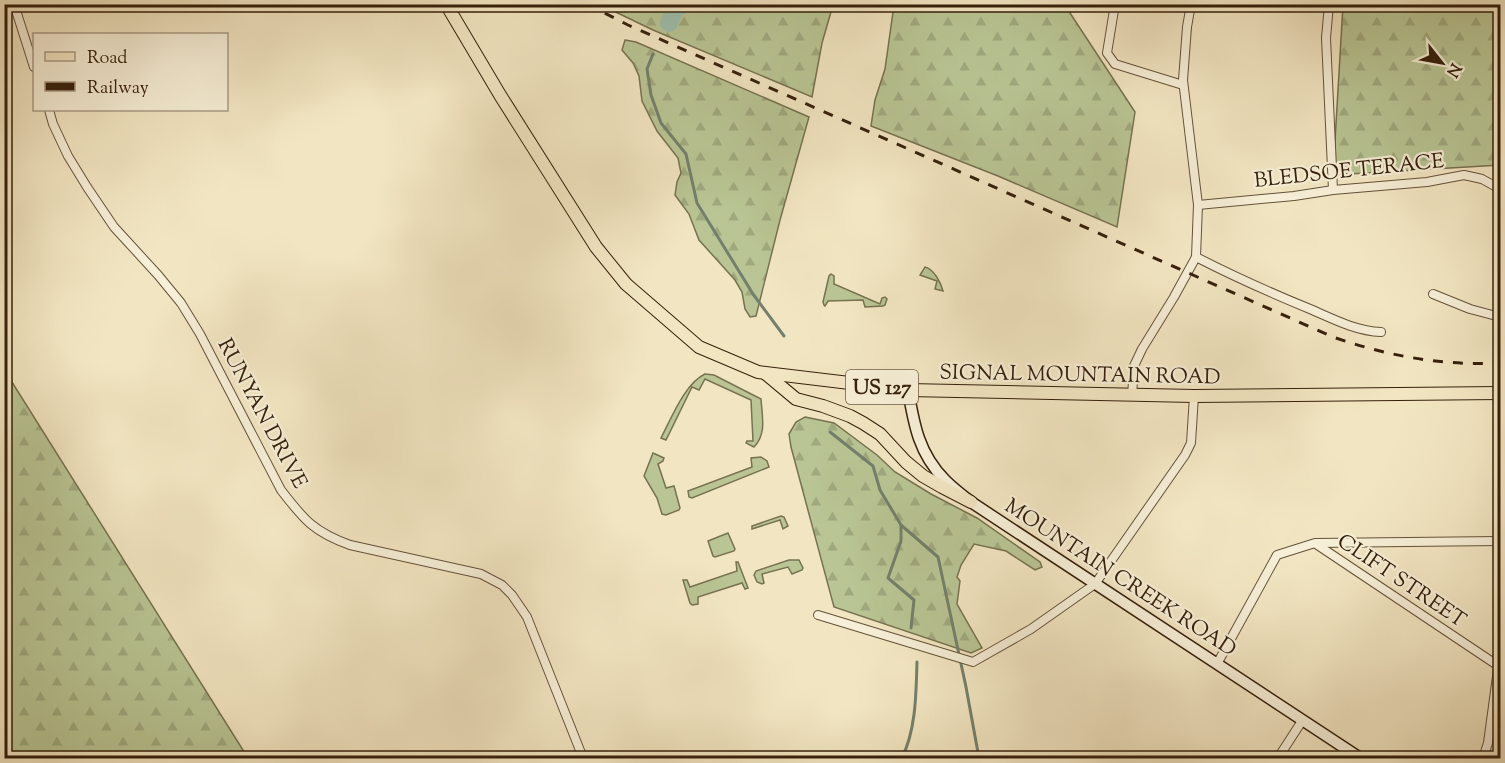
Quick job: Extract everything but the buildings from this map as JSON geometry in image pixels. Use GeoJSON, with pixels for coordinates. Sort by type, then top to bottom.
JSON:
{"type":"FeatureCollection","features":[{"type":"Feature","properties":{"kind":"main road","name":"SIGNAL MOUNTAIN ROAD"},"geometry":{"type":"LineString","coordinates":[[446,4],[565,199],[597,247],[626,284],[699,347],[765,374],[908,390],[1132,396],[1500,393]]}},
{"type":"Feature","properties":{"kind":"main road"},"geometry":{"type":"LineString","coordinates":[[765,374],[796,399],[823,405],[863,423],[879,434],[923,476],[971,502]]}},
{"type":"Feature","properties":{"kind":"main road","name":"MOUNTAIN CREEK ROAD"},"geometry":{"type":"LineString","coordinates":[[908,390],[914,426],[920,444],[931,464],[946,481],[971,502],[1360,759]]}},
{"type":"Feature","properties":{"kind":"street"},"geometry":{"type":"LineString","coordinates":[[14,4],[33,64]]}},
{"type":"Feature","properties":{"kind":"street"},"geometry":{"type":"LineString","coordinates":[[1115,4],[1107,53],[1115,64],[1183,85]]}},
{"type":"Feature","properties":{"kind":"street"},"geometry":{"type":"LineString","coordinates":[[1132,396],[1134,366],[1196,257],[1198,205],[1183,85],[1191,4]]}},
{"type":"Feature","properties":{"kind":"street"},"geometry":{"type":"LineString","coordinates":[[1329,4],[1326,38],[1333,190]]}},
{"type":"Feature","properties":{"kind":"street","name":"RUNYAN DRIVE"},"geometry":{"type":"LineString","coordinates":[[48,111],[68,156],[87,187],[114,226],[181,303],[200,334],[281,490],[297,511],[309,524],[329,537],[350,545],[481,574],[502,585],[512,595],[526,617],[583,759]]}},
{"type":"Feature","properties":{"kind":"street","name":"BLEDSOE TERACE"},"geometry":{"type":"LineString","coordinates":[[1198,205],[1427,182],[1464,175],[1482,179],[1500,189]]}},
{"type":"Feature","properties":{"kind":"street"},"geometry":{"type":"LineString","coordinates":[[1196,257],[1233,276],[1347,324],[1368,331],[1381,332]]}},
{"type":"Feature","properties":{"kind":"street"},"geometry":{"type":"LineString","coordinates":[[1433,294],[1470,309],[1500,317]]}},
{"type":"Feature","properties":{"kind":"street"},"geometry":{"type":"LineString","coordinates":[[818,615],[973,662],[1031,629],[1095,584],[1185,455],[1191,443],[1194,396]]}},
{"type":"Feature","properties":{"kind":"street"},"geometry":{"type":"LineString","coordinates":[[1217,664],[1277,555],[1315,543],[1500,541]]}},
{"type":"Feature","properties":{"kind":"street","name":"CLIFT STREET"},"geometry":{"type":"LineString","coordinates":[[1315,543],[1500,667]]}},
{"type":"Feature","properties":{"kind":"street"},"geometry":{"type":"LineString","coordinates":[[1484,759],[1500,667],[1500,654]]}},
{"type":"Feature","properties":{"kind":"street"},"geometry":{"type":"LineString","coordinates":[[1278,759],[1302,721]]}},
{"type":"Feature","properties":{"kind":"green space"},"geometry":{"type":"Polygon","coordinates":[[[601,5],[634,5],[640,8],[644,5],[833,5],[822,43],[812,97],[653,30],[601,5]]]}},
{"type":"Feature","properties":{"kind":"green space"},"geometry":{"type":"Polygon","coordinates":[[[894,5],[1076,5],[1070,13],[1135,112],[1117,227],[998,176],[871,126],[875,100],[885,69],[894,5]]]}},
{"type":"Feature","properties":{"kind":"green space"},"geometry":{"type":"Polygon","coordinates":[[[1343,5],[1500,5],[1500,165],[1333,175],[1343,5]]]}},
{"type":"Feature","properties":{"kind":"green space"},"geometry":{"type":"Polygon","coordinates":[[[625,40],[636,42],[809,117],[756,316],[750,317],[745,309],[742,292],[735,280],[699,240],[689,214],[675,195],[681,173],[678,158],[657,131],[642,101],[639,76],[633,63],[622,50],[625,40]]]}},
{"type":"Feature","properties":{"kind":"green space"},"geometry":{"type":"Polygon","coordinates":[[[925,267],[934,273],[943,291],[935,289],[937,281],[920,275],[925,267]]]}},
{"type":"Feature","properties":{"kind":"green space"},"geometry":{"type":"Polygon","coordinates":[[[831,274],[834,276],[834,284],[880,304],[882,298],[885,297],[887,299],[885,305],[865,307],[863,300],[828,301],[825,306],[823,302],[831,274]]]}},
{"type":"Feature","properties":{"kind":"green space"},"geometry":{"type":"Polygon","coordinates":[[[5,371],[248,758],[5,758],[5,371]]]}},
{"type":"Feature","properties":{"kind":"green space"},"geometry":{"type":"Polygon","coordinates":[[[705,374],[714,375],[761,399],[762,431],[754,447],[746,443],[753,441],[751,400],[705,379],[699,390],[692,387],[666,440],[661,438],[685,393],[705,374]]]}},
{"type":"Feature","properties":{"kind":"green space"},"geometry":{"type":"Polygon","coordinates":[[[805,417],[834,423],[877,455],[895,472],[977,518],[1040,562],[1042,567],[1035,570],[1006,551],[974,544],[961,565],[957,577],[960,581],[957,604],[982,648],[971,653],[834,607],[789,434],[796,422],[805,417]]]}},
{"type":"Feature","properties":{"kind":"green space"},"geometry":{"type":"Polygon","coordinates":[[[653,453],[664,458],[658,464],[666,488],[674,486],[680,508],[666,515],[662,514],[657,498],[644,476],[653,453]]]}},
{"type":"Feature","properties":{"kind":"green space"},"geometry":{"type":"Polygon","coordinates":[[[761,457],[767,461],[769,467],[692,498],[689,497],[688,491],[752,467],[751,458],[761,457]]]}},
{"type":"Feature","properties":{"kind":"green space"},"geometry":{"type":"Polygon","coordinates":[[[784,517],[788,526],[783,529],[780,520],[752,529],[752,526],[784,517]]]}},
{"type":"Feature","properties":{"kind":"green space"},"geometry":{"type":"Polygon","coordinates":[[[728,533],[734,551],[713,556],[708,541],[728,533]]]}},
{"type":"Feature","properties":{"kind":"green space"},"geometry":{"type":"Polygon","coordinates":[[[789,560],[799,560],[802,570],[792,574],[788,567],[762,574],[764,583],[757,582],[754,575],[756,571],[789,560]]]}},
{"type":"Feature","properties":{"kind":"green space"},"geometry":{"type":"Polygon","coordinates":[[[736,562],[738,562],[748,588],[745,589],[742,583],[698,597],[698,604],[690,603],[683,580],[687,580],[690,587],[737,571],[736,562]]]}},
{"type":"Feature","properties":{"kind":"waterway"},"geometry":{"type":"LineString","coordinates":[[669,23],[675,9],[683,4]]}},
{"type":"Feature","properties":{"kind":"waterway"},"geometry":{"type":"LineString","coordinates":[[653,54],[647,69],[651,95],[661,123],[686,154],[697,203],[753,294],[784,336]]}},
{"type":"Feature","properties":{"kind":"waterway"},"geometry":{"type":"LineString","coordinates":[[830,432],[873,466],[880,490],[901,525],[938,557],[979,758]]}},
{"type":"Feature","properties":{"kind":"waterway"},"geometry":{"type":"LineString","coordinates":[[901,525],[901,541],[888,578],[914,600],[911,628]]}},
{"type":"Feature","properties":{"kind":"waterway"},"geometry":{"type":"LineString","coordinates":[[902,758],[913,724],[917,662]]}},
{"type":"Feature","properties":{"kind":"railway"},"geometry":{"type":"LineString","coordinates":[[587,4],[628,25],[1333,337],[1374,350],[1415,358],[1457,363],[1500,363]]}}]}
